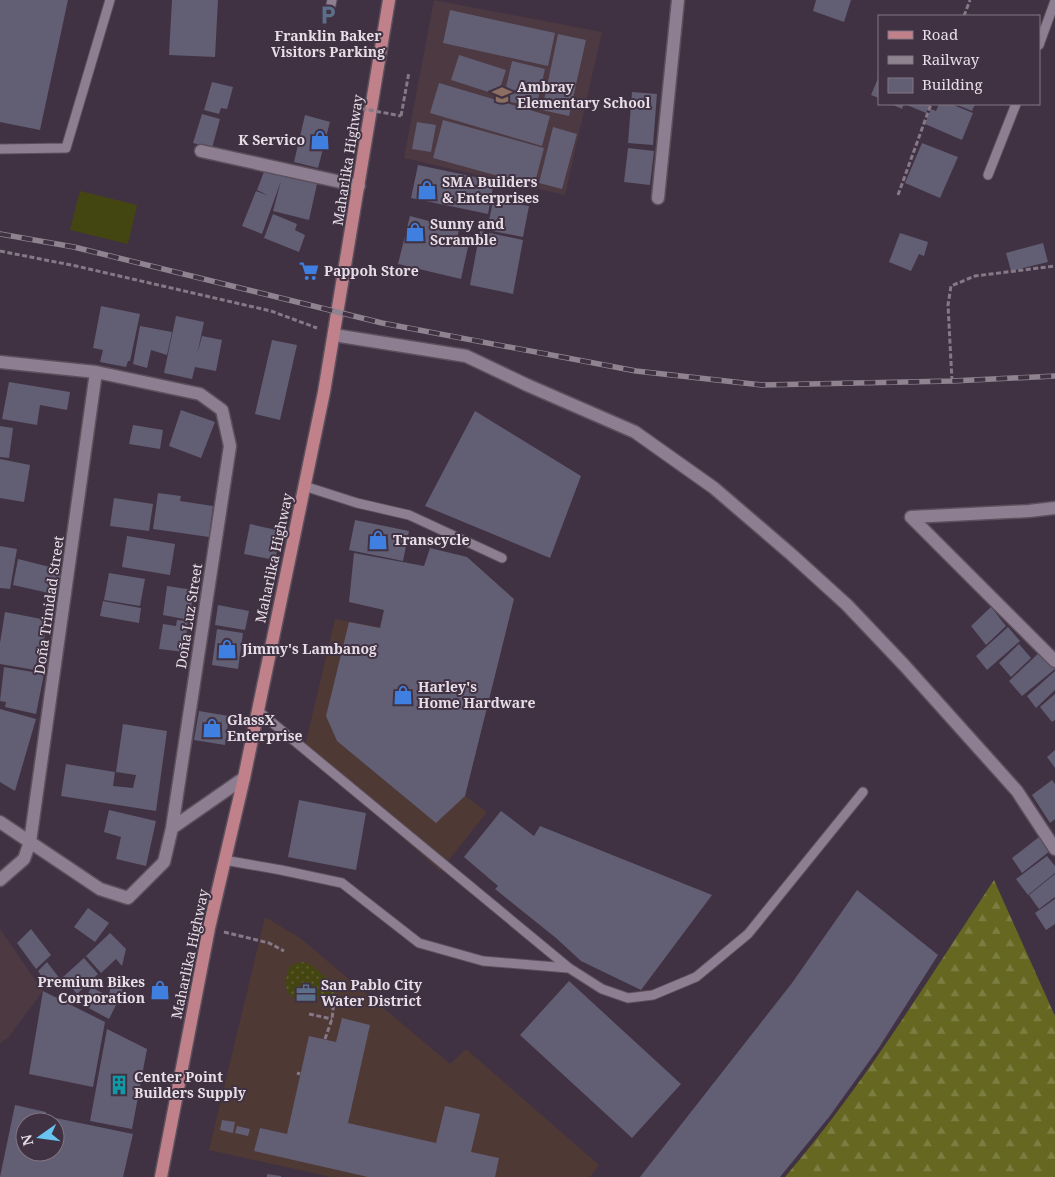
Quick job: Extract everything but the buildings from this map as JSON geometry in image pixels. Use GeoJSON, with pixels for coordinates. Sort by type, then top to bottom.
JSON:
{"type":"FeatureCollection","features":[{"type":"Feature","properties":{"kind":"main road","name":"Maharlika Highway"},"geometry":{"type":"LineString","coordinates":[[160,1177],[209,928],[244,778],[324,392],[390,0]]}},
{"type":"Feature","properties":{"kind":"street"},"geometry":{"type":"LineString","coordinates":[[658,198],[678,0]]}},
{"type":"Feature","properties":{"kind":"street"},"geometry":{"type":"LineString","coordinates":[[201,151],[359,186]]}},
{"type":"Feature","properties":{"kind":"street"},"geometry":{"type":"LineString","coordinates":[[334,335],[466,356],[635,432],[714,488],[792,555],[846,605],[904,665],[1016,791],[1055,850]]}},
{"type":"Feature","properties":{"kind":"street"},"geometry":{"type":"LineString","coordinates":[[0,362],[96,372]]}},
{"type":"Feature","properties":{"kind":"street","name":"Doña Luz Street"},"geometry":{"type":"LineString","coordinates":[[30,842],[100,889],[128,898],[164,862],[172,828],[230,446],[222,410],[200,394],[96,372]]}},
{"type":"Feature","properties":{"kind":"street","name":"Doña Trinidad Street"},"geometry":{"type":"LineString","coordinates":[[0,880],[24,859],[30,842],[96,372]]}},
{"type":"Feature","properties":{"kind":"street"},"geometry":{"type":"LineString","coordinates":[[1055,508],[911,517],[1055,661]]}},
{"type":"Feature","properties":{"kind":"street"},"geometry":{"type":"LineString","coordinates":[[172,828],[244,778]]}},
{"type":"Feature","properties":{"kind":"street"},"geometry":{"type":"LineString","coordinates":[[0,822],[30,842]]}},
{"type":"Feature","properties":{"kind":"lane"},"geometry":{"type":"LineString","coordinates":[[0,148],[66,148],[110,0]]}},
{"type":"Feature","properties":{"kind":"lane"},"geometry":{"type":"LineString","coordinates":[[1040,42],[1055,1]]}},
{"type":"Feature","properties":{"kind":"lane"},"geometry":{"type":"LineString","coordinates":[[988,175],[1016,105]]}},
{"type":"Feature","properties":{"kind":"lane"},"geometry":{"type":"LineString","coordinates":[[304,486],[357,503],[408,515],[502,558]]}},
{"type":"Feature","properties":{"kind":"lane"},"geometry":{"type":"LineString","coordinates":[[258,710],[569,968],[602,988],[628,998],[653,995],[696,977],[748,934],[863,792]]}},
{"type":"Feature","properties":{"kind":"lane"},"geometry":{"type":"LineString","coordinates":[[224,860],[342,883],[419,943],[483,961],[569,968]]}},
{"type":"Feature","properties":{"kind":"path"},"geometry":{"type":"LineString","coordinates":[[964,15],[970,0]]}},
{"type":"Feature","properties":{"kind":"path"},"geometry":{"type":"LineString","coordinates":[[354,107],[401,116],[409,72]]}},
{"type":"Feature","properties":{"kind":"path"},"geometry":{"type":"LineString","coordinates":[[898,195],[931,105]]}},
{"type":"Feature","properties":{"kind":"path"},"geometry":{"type":"LineString","coordinates":[[0,251],[76,266],[271,311],[334,335]]}},
{"type":"Feature","properties":{"kind":"path"},"geometry":{"type":"LineString","coordinates":[[952,381],[948,305],[951,286],[975,276],[1055,266]]}},
{"type":"Feature","properties":{"kind":"path"},"geometry":{"type":"LineString","coordinates":[[209,928],[269,943],[284,952]]}},
{"type":"Feature","properties":{"kind":"path"},"geometry":{"type":"LineString","coordinates":[[325,1039],[332,1019],[334,1000]]}},
{"type":"Feature","properties":{"kind":"path"},"geometry":{"type":"LineString","coordinates":[[309,1014],[332,1019]]}},
{"type":"Feature","properties":{"kind":"shaded area","name":"Ambray Elementary School"},"geometry":{"type":"Polygon","coordinates":[[[434,0],[602,32],[565,195],[404,158],[434,0]]]}},
{"type":"Feature","properties":{"kind":"shaded area"},"geometry":{"type":"Polygon","coordinates":[[[80,191],[137,205],[128,244],[70,230],[80,191]]]}},
{"type":"Feature","properties":{"kind":"shaded area","name":"Harley's Home Hardware"},"geometry":{"type":"Polygon","coordinates":[[[467,557],[514,599],[465,796],[487,812],[440,871],[304,750],[335,619],[451,640],[467,557]]]}},
{"type":"Feature","properties":{"kind":"shaded area","name":"San Pablo City Water District"},"geometry":{"type":"Polygon","coordinates":[[[265,917],[300,938],[450,1064],[466,1049],[599,1165],[590,1177],[331,1177],[209,1150],[265,917]]]}},
{"type":"Feature","properties":{"kind":"shaded area"},"geometry":{"type":"Polygon","coordinates":[[[0,929],[43,991],[8,1038],[0,1043],[0,929]]]}},
{"type":"Feature","properties":{"kind":"shaded area"},"geometry":{"type":"Polygon","coordinates":[[[303,962],[310,964],[335,985],[337,989],[333,994],[297,999],[289,994],[286,980],[289,969],[291,965],[303,962]]]}},
{"type":"Feature","properties":{"kind":"green space"},"geometry":{"type":"Polygon","coordinates":[[[994,880],[1055,1016],[1055,1177],[785,1177],[842,1106],[994,880]]]}},
{"type":"Feature","properties":{"kind":"railway"},"geometry":{"type":"LineString","coordinates":[[0,234],[74,247],[382,323],[636,371],[762,385],[952,381],[1055,376]]}},
{"type":"Feature","properties":{"kind":"place","name":"Franklin Baker Visitors Parking"},"geometry":{"type":"Point","coordinates":[328,15]}},
{"type":"Feature","properties":{"kind":"place","name":"Ambray Elementary School"},"geometry":{"type":"Point","coordinates":[502,95]}},
{"type":"Feature","properties":{"kind":"place","name":"K Servico"},"geometry":{"type":"Point","coordinates":[320,140]}},
{"type":"Feature","properties":{"kind":"place","name":"SMA Builders & Enterprises"},"geometry":{"type":"Point","coordinates":[427,190]}},
{"type":"Feature","properties":{"kind":"place","name":"Sunny and Scramble"},"geometry":{"type":"Point","coordinates":[415,232]}},
{"type":"Feature","properties":{"kind":"place","name":"Pappoh Store"},"geometry":{"type":"Point","coordinates":[309,271]}},
{"type":"Feature","properties":{"kind":"place","name":"Transcycle"},"geometry":{"type":"Point","coordinates":[378,540]}},
{"type":"Feature","properties":{"kind":"place","name":"Jimmy's Lambanog"},"geometry":{"type":"Point","coordinates":[227,649]}},
{"type":"Feature","properties":{"kind":"place","name":"Harley's Home Hardware"},"geometry":{"type":"Point","coordinates":[403,695]}},
{"type":"Feature","properties":{"kind":"place","name":"GlassX Enterprise"},"geometry":{"type":"Point","coordinates":[212,728]}},
{"type":"Feature","properties":{"kind":"place","name":"Premium Bikes Corporation"},"geometry":{"type":"Point","coordinates":[160,990]}},
{"type":"Feature","properties":{"kind":"place","name":"San Pablo City Water District"},"geometry":{"type":"Point","coordinates":[306,993]}},
{"type":"Feature","properties":{"kind":"place","name":"Center Point Builders Supply"},"geometry":{"type":"Point","coordinates":[119,1085]}}]}
